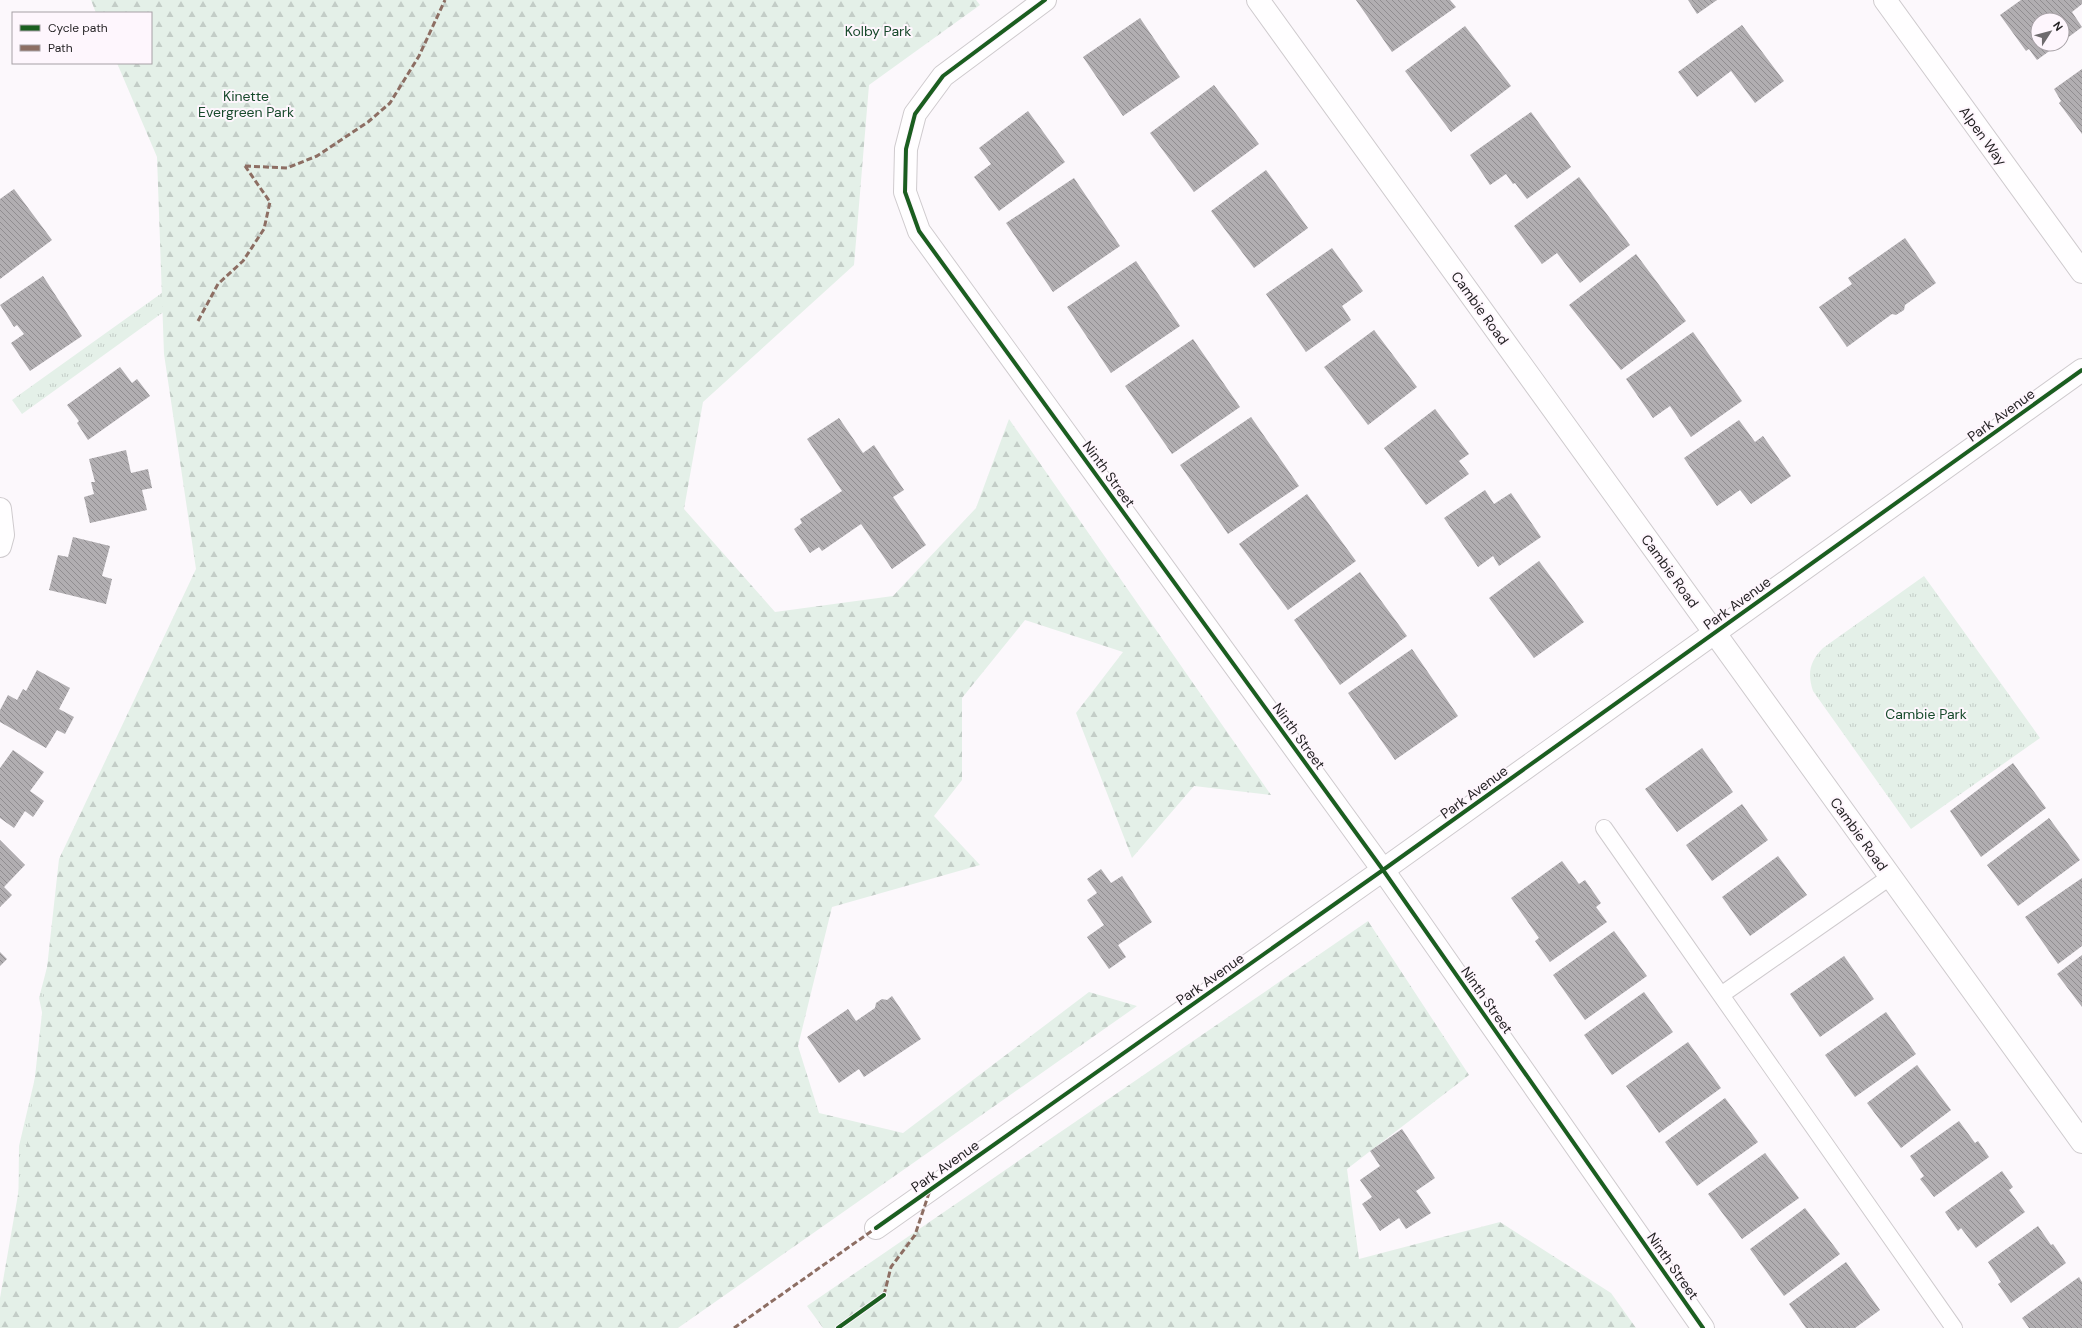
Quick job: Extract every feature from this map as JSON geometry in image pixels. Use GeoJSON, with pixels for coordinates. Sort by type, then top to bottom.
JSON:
{"type":"FeatureCollection","features":[{"type":"Feature","properties":{"kind":"street","name":"Ninth Street"},"geometry":{"type":"LineString","coordinates":[[1045,0],[943,76],[915,114],[906,149],[905,192],[919,231],[1383,870],[1704,1328]]}},
{"type":"Feature","properties":{"kind":"street","name":"Cambie Road"},"geometry":{"type":"LineString","coordinates":[[1258,0],[2082,1142]]}},
{"type":"Feature","properties":{"kind":"street","name":"Alpen Way"},"geometry":{"type":"LineString","coordinates":[[1885,0],[2082,272]]}},
{"type":"Feature","properties":{"kind":"street","name":"Park Avenue"},"geometry":{"type":"LineString","coordinates":[[876,1228],[1383,870],[2082,370]]}},
{"type":"Feature","properties":{"kind":"street"},"geometry":{"type":"LineString","coordinates":[[0,509],[3,535],[0,546]]}},
{"type":"Feature","properties":{"kind":"lane"},"geometry":{"type":"LineString","coordinates":[[1604,828],[1954,1328]]}},
{"type":"Feature","properties":{"kind":"lane"},"geometry":{"type":"LineString","coordinates":[[1721,995],[1890,877]]}},
{"type":"Feature","properties":{"kind":"green space"},"geometry":{"type":"Polygon","coordinates":[[[91,0],[976,0],[980,5],[869,85],[854,265],[703,402],[684,509],[775,612],[893,596],[976,508],[1009,419],[1271,795],[1194,786],[1132,858],[1076,713],[1123,652],[1025,620],[962,698],[962,780],[934,816],[980,865],[832,907],[798,1046],[819,1113],[903,1133],[1089,992],[1137,1006],[678,1328],[0,1328],[0,1298],[29,1131],[59,859],[196,569],[164,354],[157,157],[117,64],[152,64],[152,12],[96,12],[91,0]]]}},
{"type":"Feature","properties":{"kind":"green space"},"geometry":{"type":"Polygon","coordinates":[[[180,280],[261,392],[199,641],[147,718],[100,828],[56,997],[64,1030],[36,1148],[39,1309],[32,1328],[6,1328],[17,1320],[19,1146],[46,1031],[39,998],[85,822],[132,710],[184,634],[243,396],[176,303],[22,414],[12,400],[180,280]]]}},
{"type":"Feature","properties":{"kind":"green space","name":"Cambie Park"},"geometry":{"type":"Polygon","coordinates":[[[1924,576],[2040,738],[1911,829],[1813,691],[1810,673],[1815,658],[1823,648],[1924,576]]]}},
{"type":"Feature","properties":{"kind":"green space"},"geometry":{"type":"Polygon","coordinates":[[[1368,921],[1469,1075],[1347,1169],[1359,1259],[1500,1222],[1611,1293],[1636,1328],[823,1328],[807,1306],[1368,921]]]}},
{"type":"Feature","properties":{"kind":"building"},"geometry":{"type":"Polygon","coordinates":[[[1356,0],[1450,0],[1456,7],[1392,52],[1356,0]]]}},
{"type":"Feature","properties":{"kind":"building"},"geometry":{"type":"Polygon","coordinates":[[[1688,0],[1717,0],[1697,14],[1688,0]]]}},
{"type":"Feature","properties":{"kind":"building"},"geometry":{"type":"Polygon","coordinates":[[[2021,0],[2082,0],[2082,4],[2072,12],[2082,27],[2070,36],[2070,12],[2030,12],[2030,50],[2029,49],[2026,51],[2000,15],[2021,0]]]}},
{"type":"Feature","properties":{"kind":"building"},"geometry":{"type":"Polygon","coordinates":[[[1140,18],[1180,77],[1123,116],[1083,57],[1140,18]]]}},
{"type":"Feature","properties":{"kind":"building"},"geometry":{"type":"Polygon","coordinates":[[[1742,25],[1784,81],[1755,103],[1731,71],[1697,97],[1678,72],[1742,25]]]}},
{"type":"Feature","properties":{"kind":"building"},"geometry":{"type":"Polygon","coordinates":[[[1465,26],[1511,86],[1451,132],[1405,71],[1465,26]]]}},
{"type":"Feature","properties":{"kind":"building"},"geometry":{"type":"Polygon","coordinates":[[[2031,52],[2048,52],[2037,60],[2031,52]]]}},
{"type":"Feature","properties":{"kind":"building"},"geometry":{"type":"Polygon","coordinates":[[[2082,69],[2082,134],[2059,103],[2061,101],[2054,89],[2082,69]]]}},
{"type":"Feature","properties":{"kind":"building"},"geometry":{"type":"Polygon","coordinates":[[[1214,85],[1259,144],[1194,192],[1150,133],[1214,85]]]}},
{"type":"Feature","properties":{"kind":"building"},"geometry":{"type":"Polygon","coordinates":[[[1028,111],[1065,162],[999,211],[974,177],[991,164],[979,148],[1028,111]]]}},
{"type":"Feature","properties":{"kind":"building"},"geometry":{"type":"Polygon","coordinates":[[[1531,112],[1571,167],[1527,199],[1506,174],[1490,185],[1470,155],[1531,112]]]}},
{"type":"Feature","properties":{"kind":"building"},"geometry":{"type":"Polygon","coordinates":[[[1266,170],[1308,228],[1254,268],[1211,211],[1266,170]]]}},
{"type":"Feature","properties":{"kind":"building"},"geometry":{"type":"Polygon","coordinates":[[[1579,177],[1630,245],[1580,283],[1557,253],[1542,264],[1514,226],[1579,177]]]}},
{"type":"Feature","properties":{"kind":"building"},"geometry":{"type":"Polygon","coordinates":[[[1074,178],[1120,246],[1053,292],[1006,223],[1074,178]]]}},
{"type":"Feature","properties":{"kind":"building"},"geometry":{"type":"Polygon","coordinates":[[[14,189],[52,240],[0,279],[0,199],[14,189]]]}},
{"type":"Feature","properties":{"kind":"building"},"geometry":{"type":"Polygon","coordinates":[[[1905,238],[1936,283],[1905,305],[1904,310],[1896,315],[1892,314],[1847,347],[1819,307],[1852,284],[1848,278],[1905,238]]]}},
{"type":"Feature","properties":{"kind":"building"},"geometry":{"type":"Polygon","coordinates":[[[1332,248],[1363,291],[1342,306],[1351,320],[1306,352],[1266,294],[1332,248]]]}},
{"type":"Feature","properties":{"kind":"building"},"geometry":{"type":"Polygon","coordinates":[[[1636,254],[1686,321],[1621,370],[1569,305],[1636,254]]]}},
{"type":"Feature","properties":{"kind":"building"},"geometry":{"type":"Polygon","coordinates":[[[1136,261],[1180,326],[1111,373],[1067,307],[1136,261]]]}},
{"type":"Feature","properties":{"kind":"building"},"geometry":{"type":"Polygon","coordinates":[[[43,276],[82,336],[30,371],[11,343],[24,334],[17,325],[14,327],[0,305],[43,276]]]}},
{"type":"Feature","properties":{"kind":"building"},"geometry":{"type":"Polygon","coordinates":[[[1374,330],[1417,387],[1368,425],[1324,367],[1374,330]]]}},
{"type":"Feature","properties":{"kind":"building"},"geometry":{"type":"Polygon","coordinates":[[[1693,332],[1742,401],[1691,437],[1670,406],[1653,418],[1626,379],[1693,332]]]}},
{"type":"Feature","properties":{"kind":"building"},"geometry":{"type":"Polygon","coordinates":[[[1193,339],[1240,407],[1172,454],[1125,386],[1193,339]]]}},
{"type":"Feature","properties":{"kind":"building"},"geometry":{"type":"Polygon","coordinates":[[[120,367],[132,383],[137,379],[150,396],[88,440],[77,423],[79,421],[67,405],[120,367]]]}},
{"type":"Feature","properties":{"kind":"building"},"geometry":{"type":"Polygon","coordinates":[[[1435,409],[1469,454],[1459,461],[1469,474],[1426,505],[1384,448],[1435,409]]]}},
{"type":"Feature","properties":{"kind":"building"},"geometry":{"type":"Polygon","coordinates":[[[1251,417],[1299,486],[1228,534],[1180,465],[1251,417]]]}},
{"type":"Feature","properties":{"kind":"building"},"geometry":{"type":"Polygon","coordinates":[[[839,418],[863,453],[874,445],[904,490],[893,497],[926,545],[892,569],[861,524],[822,551],[819,547],[810,553],[794,529],[802,523],[800,519],[842,491],[807,439],[839,418]]]}},
{"type":"Feature","properties":{"kind":"building"},"geometry":{"type":"Polygon","coordinates":[[[1739,420],[1755,442],[1763,436],[1791,476],[1751,504],[1740,490],[1717,506],[1684,458],[1739,420]]]}},
{"type":"Feature","properties":{"kind":"building"},"geometry":{"type":"Polygon","coordinates":[[[126,450],[131,473],[148,469],[152,488],[142,490],[147,510],[90,523],[84,497],[94,494],[91,482],[95,482],[89,459],[126,450]]]}},
{"type":"Feature","properties":{"kind":"building"},"geometry":{"type":"Polygon","coordinates":[[[1485,490],[1494,504],[1511,493],[1541,537],[1499,566],[1493,556],[1478,567],[1444,518],[1485,490]]]}},
{"type":"Feature","properties":{"kind":"building"},"geometry":{"type":"Polygon","coordinates":[[[1307,494],[1356,561],[1288,610],[1239,544],[1307,494]]]}},
{"type":"Feature","properties":{"kind":"building"},"geometry":{"type":"Polygon","coordinates":[[[73,537],[110,546],[102,576],[112,579],[106,604],[49,590],[58,555],[68,557],[73,537]]]}},
{"type":"Feature","properties":{"kind":"building"},"geometry":{"type":"Polygon","coordinates":[[[1539,561],[1584,622],[1534,658],[1489,598],[1539,561]]]}},
{"type":"Feature","properties":{"kind":"building"},"geometry":{"type":"Polygon","coordinates":[[[1360,572],[1407,636],[1340,685],[1294,620],[1360,572]]]}},
{"type":"Feature","properties":{"kind":"building"},"geometry":{"type":"Polygon","coordinates":[[[1412,649],[1458,716],[1395,760],[1348,693],[1412,649]]]}},
{"type":"Feature","properties":{"kind":"building"},"geometry":{"type":"Polygon","coordinates":[[[37,670],[70,688],[59,709],[74,717],[65,734],[57,730],[46,748],[0,722],[0,710],[8,695],[17,700],[23,689],[26,691],[37,670]]]}},
{"type":"Feature","properties":{"kind":"building"},"geometry":{"type":"Polygon","coordinates":[[[1702,748],[1733,792],[1677,832],[1645,789],[1702,748]]]}},
{"type":"Feature","properties":{"kind":"building"},"geometry":{"type":"Polygon","coordinates":[[[13,750],[44,772],[30,791],[44,801],[33,817],[25,811],[14,828],[0,818],[0,768],[13,750]]]}},
{"type":"Feature","properties":{"kind":"building"},"geometry":{"type":"Polygon","coordinates":[[[2013,763],[2046,808],[1981,857],[1950,811],[2013,763]]]}},
{"type":"Feature","properties":{"kind":"building"},"geometry":{"type":"Polygon","coordinates":[[[1742,804],[1768,840],[1712,881],[1686,845],[1742,804]]]}},
{"type":"Feature","properties":{"kind":"building"},"geometry":{"type":"Polygon","coordinates":[[[2049,818],[2080,860],[2018,906],[1987,865],[2049,818]]]}},
{"type":"Feature","properties":{"kind":"building"},"geometry":{"type":"Polygon","coordinates":[[[0,840],[25,865],[4,887],[12,895],[0,907],[0,840]]]}},
{"type":"Feature","properties":{"kind":"building"},"geometry":{"type":"Polygon","coordinates":[[[1778,856],[1807,895],[1750,936],[1722,897],[1778,856]]]}},
{"type":"Feature","properties":{"kind":"building"},"geometry":{"type":"Polygon","coordinates":[[[1562,861],[1579,884],[1585,880],[1601,903],[1596,907],[1607,922],[1550,962],[1535,941],[1539,938],[1511,898],[1562,861]]]}},
{"type":"Feature","properties":{"kind":"building"},"geometry":{"type":"Polygon","coordinates":[[[1101,869],[1111,883],[1122,876],[1152,922],[1118,945],[1126,957],[1109,969],[1087,937],[1104,925],[1087,900],[1097,893],[1087,879],[1101,869]]]}},
{"type":"Feature","properties":{"kind":"building"},"geometry":{"type":"Polygon","coordinates":[[[2082,878],[2082,946],[2058,964],[2025,917],[2082,878]]]}},
{"type":"Feature","properties":{"kind":"building"},"geometry":{"type":"Polygon","coordinates":[[[1614,931],[1647,976],[1585,1020],[1553,975],[1614,931]]]}},
{"type":"Feature","properties":{"kind":"building"},"geometry":{"type":"Polygon","coordinates":[[[0,952],[7,959],[0,966],[0,952]]]}},
{"type":"Feature","properties":{"kind":"building"},"geometry":{"type":"Polygon","coordinates":[[[2082,955],[2082,1007],[2057,974],[2082,955]]]}},
{"type":"Feature","properties":{"kind":"building"},"geometry":{"type":"Polygon","coordinates":[[[1844,956],[1874,999],[1820,1037],[1790,994],[1844,956]]]}},
{"type":"Feature","properties":{"kind":"building"},"geometry":{"type":"Polygon","coordinates":[[[1644,992],[1673,1032],[1612,1075],[1584,1035],[1644,992]]]}},
{"type":"Feature","properties":{"kind":"building"},"geometry":{"type":"Polygon","coordinates":[[[892,996],[921,1039],[864,1077],[859,1069],[839,1083],[807,1037],[848,1009],[856,1021],[875,1008],[876,1003],[882,999],[887,1000],[892,996]]]}},
{"type":"Feature","properties":{"kind":"building"},"geometry":{"type":"Polygon","coordinates":[[[1886,1012],[1916,1054],[1855,1097],[1825,1055],[1886,1012]]]}},
{"type":"Feature","properties":{"kind":"building"},"geometry":{"type":"Polygon","coordinates":[[[1688,1042],[1721,1088],[1659,1133],[1626,1086],[1688,1042]]]}},
{"type":"Feature","properties":{"kind":"building"},"geometry":{"type":"Polygon","coordinates":[[[1917,1065],[1951,1110],[1901,1148],[1867,1103],[1917,1065]]]}},
{"type":"Feature","properties":{"kind":"building"},"geometry":{"type":"Polygon","coordinates":[[[1725,1098],[1758,1142],[1697,1186],[1665,1142],[1725,1098]]]}},
{"type":"Feature","properties":{"kind":"building"},"geometry":{"type":"Polygon","coordinates":[[[1959,1121],[1975,1143],[1978,1141],[1989,1157],[1934,1197],[1920,1179],[1924,1176],[1910,1156],[1959,1121]]]}},
{"type":"Feature","properties":{"kind":"building"},"geometry":{"type":"Polygon","coordinates":[[[1402,1129],[1435,1178],[1416,1191],[1431,1213],[1406,1229],[1399,1218],[1380,1231],[1362,1204],[1372,1197],[1360,1180],[1380,1166],[1370,1151],[1402,1129]]]}},
{"type":"Feature","properties":{"kind":"building"},"geometry":{"type":"Polygon","coordinates":[[[1765,1153],[1799,1198],[1742,1239],[1708,1194],[1765,1153]]]}},
{"type":"Feature","properties":{"kind":"building"},"geometry":{"type":"Polygon","coordinates":[[[2002,1171],[2013,1187],[2009,1190],[2025,1212],[1976,1248],[1961,1228],[1958,1231],[1945,1212],[2002,1171]]]}},
{"type":"Feature","properties":{"kind":"building"},"geometry":{"type":"Polygon","coordinates":[[[1805,1208],[1840,1254],[1784,1296],[1750,1249],[1805,1208]]]}},
{"type":"Feature","properties":{"kind":"building"},"geometry":{"type":"Polygon","coordinates":[[[2038,1226],[2066,1263],[2011,1303],[1998,1284],[2001,1282],[1988,1262],[2038,1226]]]}},
{"type":"Feature","properties":{"kind":"building"},"geometry":{"type":"Polygon","coordinates":[[[1846,1262],[1880,1310],[1855,1328],[1806,1328],[1789,1304],[1846,1262]]]}},
{"type":"Feature","properties":{"kind":"building"},"geometry":{"type":"Polygon","coordinates":[[[2079,1277],[2082,1282],[2082,1328],[2029,1328],[2022,1318],[2079,1277]]]}},
{"type":"Feature","properties":{"kind":"marked path"},"geometry":{"type":"LineString","coordinates":[[245,166],[287,168],[317,156],[368,122],[390,103],[419,56],[445,0]]}},
{"type":"Feature","properties":{"kind":"marked path"},"geometry":{"type":"LineString","coordinates":[[198,321],[218,284],[243,261],[264,229],[270,202],[245,166]]}},
{"type":"Feature","properties":{"kind":"marked path"},"geometry":{"type":"LineString","coordinates":[[884,1295],[891,1267],[915,1235],[930,1190]]}},
{"type":"Feature","properties":{"kind":"marked path"},"geometry":{"type":"LineString","coordinates":[[734,1328],[876,1228]]}},
{"type":"Feature","properties":{"kind":"cycle path"},"geometry":{"type":"LineString","coordinates":[[1045,0],[943,76],[915,114],[906,149],[905,192],[919,231],[1383,870],[1703,1328]]}},
{"type":"Feature","properties":{"kind":"cycle path"},"geometry":{"type":"LineString","coordinates":[[876,1228],[1383,870],[2082,370]]}},
{"type":"Feature","properties":{"kind":"cycle path"},"geometry":{"type":"LineString","coordinates":[[838,1328],[884,1295]]}},
{"type":"Feature","properties":{"kind":"park label","name":"Kolby Park"},"geometry":{"type":"Point","coordinates":[878,31]}},
{"type":"Feature","properties":{"kind":"park label","name":"Kinette Evergreen Park"},"geometry":{"type":"Point","coordinates":[246,104]}}]}
